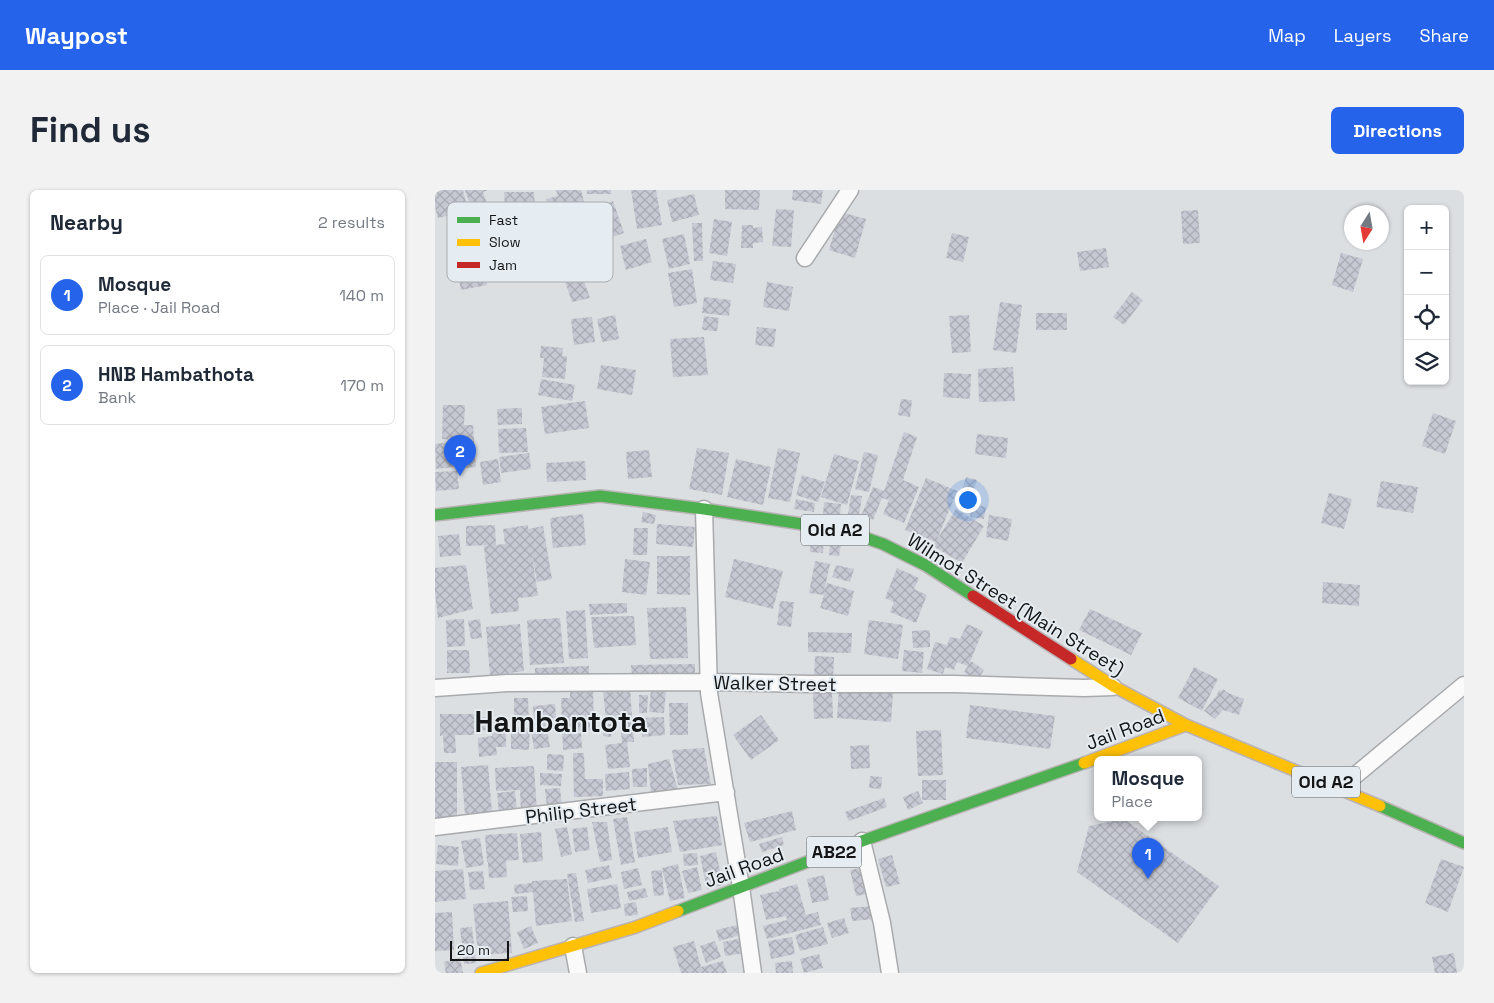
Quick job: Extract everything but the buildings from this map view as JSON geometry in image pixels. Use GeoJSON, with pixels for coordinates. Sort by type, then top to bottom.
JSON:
{"type":"FeatureCollection","features":[{"type":"Feature","properties":{"kind":"main road","name":"Wilmot Street (Main Street)"},"geometry":{"type":"LineString","coordinates":[[435,515],[599,496],[704,509],[839,531],[883,544],[925,564],[1115,687],[1186,725]]}},
{"type":"Feature","properties":{"kind":"main road","name":"Old A2"},"geometry":{"type":"LineString","coordinates":[[1186,725],[1340,788],[1464,843]]}},
{"type":"Feature","properties":{"kind":"main road","name":"Jail Road"},"geometry":{"type":"LineString","coordinates":[[1103,756],[1186,725]]}},
{"type":"Feature","properties":{"kind":"main road","name":"Jail Road"},"geometry":{"type":"LineString","coordinates":[[481,973],[636,927],[862,842],[1094,759]]}},
{"type":"Feature","properties":{"kind":"street"},"geometry":{"type":"LineString","coordinates":[[805,258],[850,190]]}},
{"type":"Feature","properties":{"kind":"street"},"geometry":{"type":"LineString","coordinates":[[704,509],[709,692],[753,973]]}},
{"type":"Feature","properties":{"kind":"street","name":"Walker Street"},"geometry":{"type":"LineString","coordinates":[[435,688],[507,683],[709,682],[1115,687]]}},
{"type":"Feature","properties":{"kind":"street"},"geometry":{"type":"LineString","coordinates":[[1340,788],[1464,685]]}},
{"type":"Feature","properties":{"kind":"street","name":"Philip Street"},"geometry":{"type":"LineString","coordinates":[[435,827],[726,792]]}},
{"type":"Feature","properties":{"kind":"street"},"geometry":{"type":"LineString","coordinates":[[862,842],[882,922],[890,973]]}},
{"type":"Feature","properties":{"kind":"street"},"geometry":{"type":"LineString","coordinates":[[573,946],[578,973]]}},
{"type":"Feature","properties":{"kind":"traffic: fast"},"geometry":{"type":"LineString","coordinates":[[435,515],[600,496],[704,509],[802,524],[860,536],[883,544],[925,565],[973,596]]}},
{"type":"Feature","properties":{"kind":"traffic: fast"},"geometry":{"type":"LineString","coordinates":[[678,911],[862,841],[1084,763]]}},
{"type":"Feature","properties":{"kind":"traffic: fast"},"geometry":{"type":"LineString","coordinates":[[1380,806],[1464,843]]}},
{"type":"Feature","properties":{"kind":"traffic: slow"},"geometry":{"type":"LineString","coordinates":[[1071,659],[1115,687],[1186,725],[1380,806]]}},
{"type":"Feature","properties":{"kind":"traffic: slow"},"geometry":{"type":"LineString","coordinates":[[1103,756],[1186,725]]}},
{"type":"Feature","properties":{"kind":"traffic: slow"},"geometry":{"type":"LineString","coordinates":[[1084,763],[1094,759]]}},
{"type":"Feature","properties":{"kind":"traffic: slow"},"geometry":{"type":"LineString","coordinates":[[481,973],[636,927],[678,911]]}},
{"type":"Feature","properties":{"kind":"traffic: jam"},"geometry":{"type":"LineString","coordinates":[[973,596],[1071,659]]}},
{"type":"Feature","properties":{"kind":"place","name":"HNB Hambathota"},"geometry":{"type":"Point","coordinates":[460,476]}},
{"type":"Feature","properties":{"kind":"place","name":"Mosque"},"geometry":{"type":"Point","coordinates":[1148,879]}},
{"type":"Feature","properties":{"kind":"district","name":"Hambantota"},"geometry":{"type":"Point","coordinates":[561,722]}}]}
